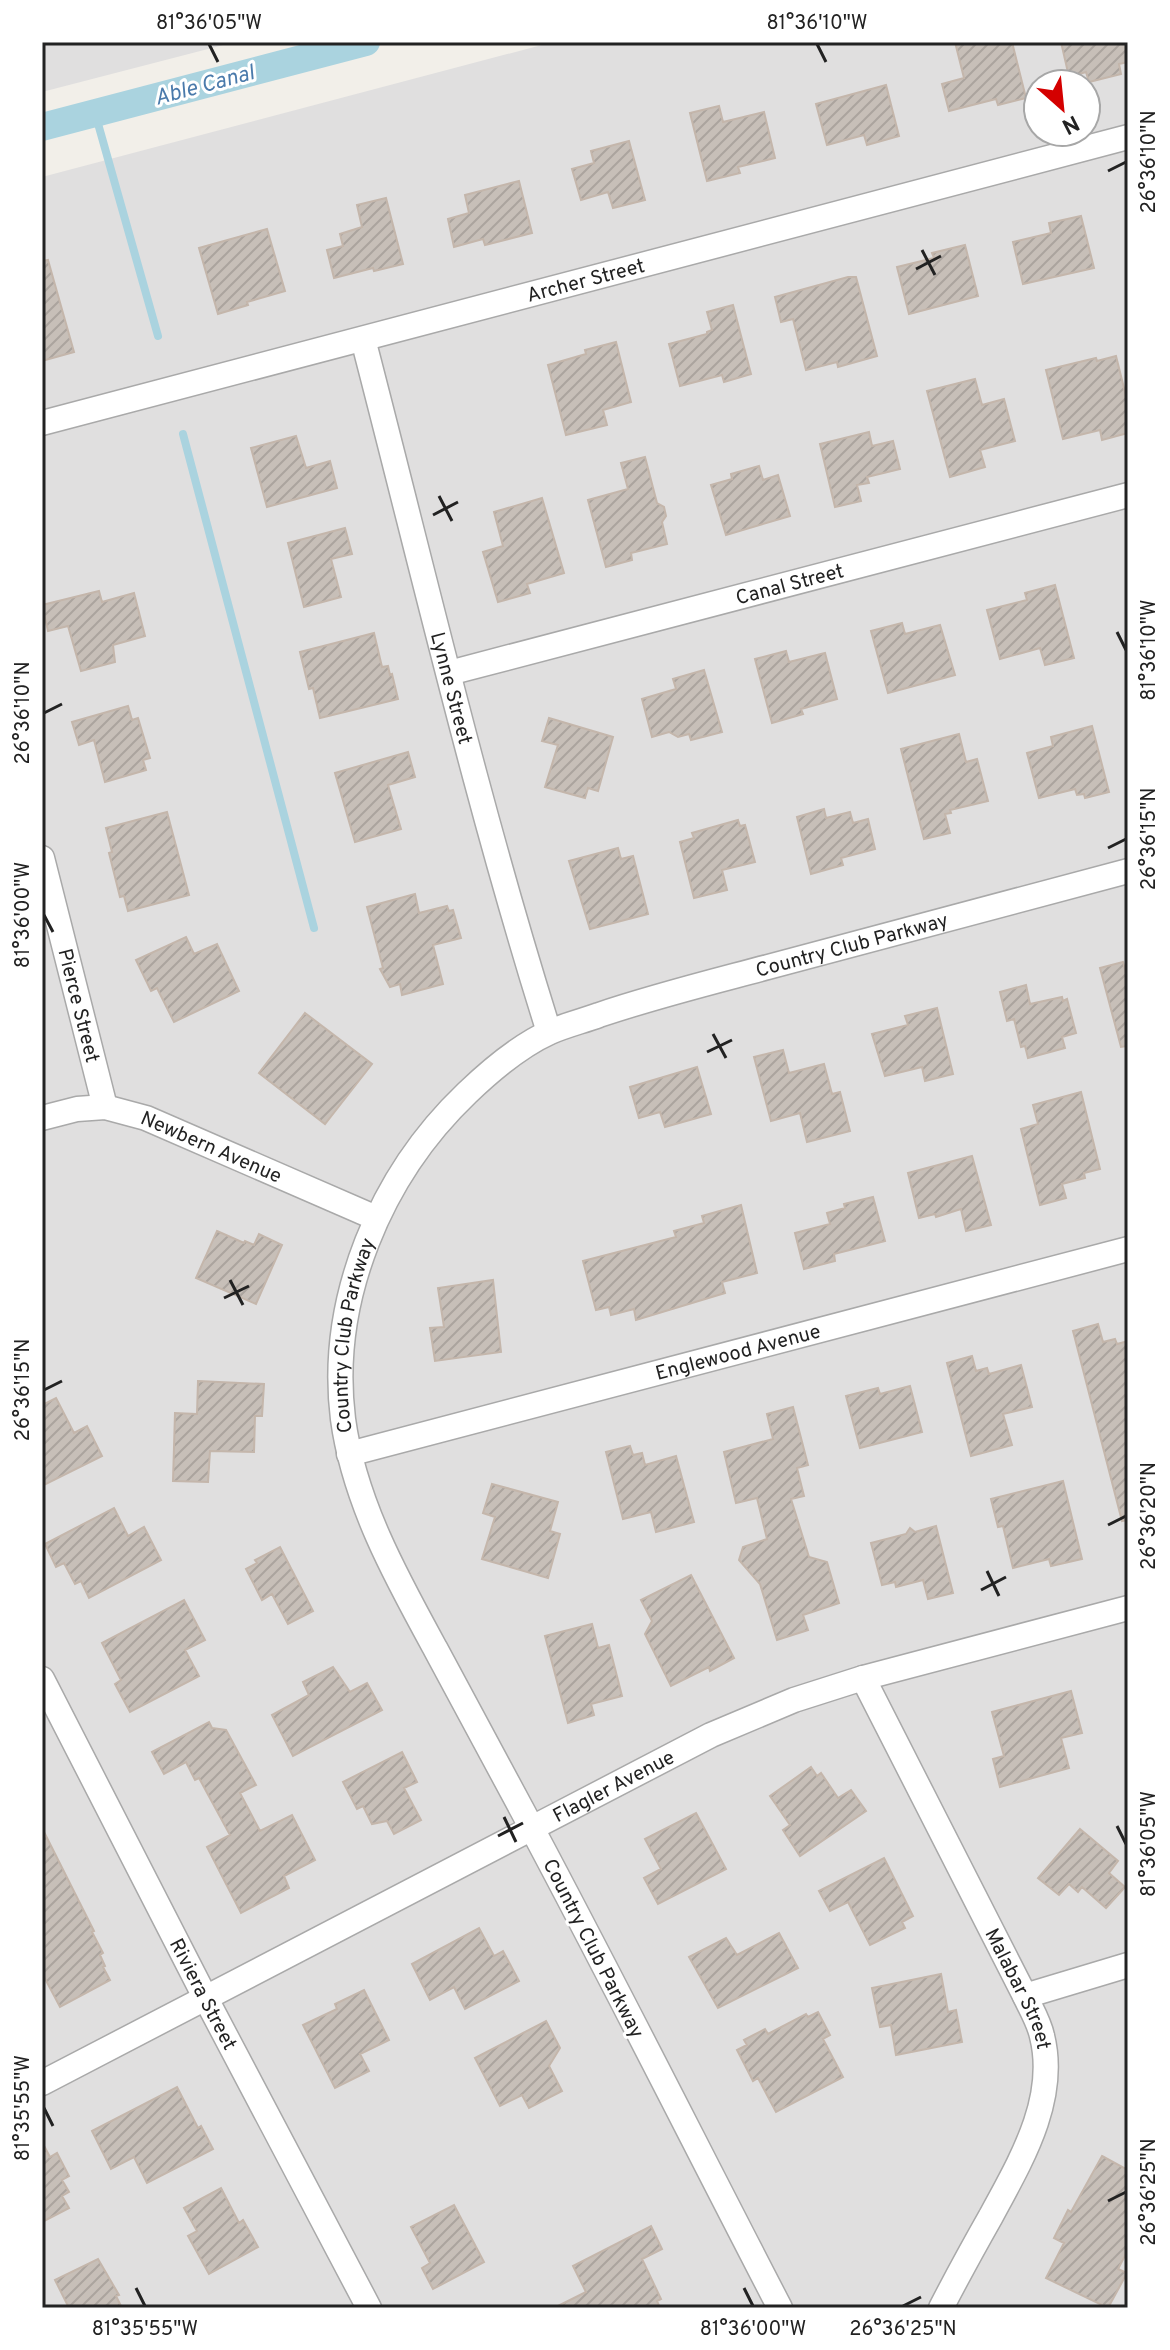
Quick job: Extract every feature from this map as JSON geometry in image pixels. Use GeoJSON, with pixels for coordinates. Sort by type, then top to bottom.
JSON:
{"type":"FeatureCollection","features":[{"type":"Feature","properties":{"kind":"street","name":"Archer Street"},"geometry":{"type":"LineString","coordinates":[[42,423],[1128,137]]}},
{"type":"Feature","properties":{"kind":"street","name":"Lynne Street"},"geometry":{"type":"LineString","coordinates":[[363,339],[449,673],[549,1032]]}},
{"type":"Feature","properties":{"kind":"street","name":"Canal Street"},"geometry":{"type":"LineString","coordinates":[[449,673],[1128,495]]}},
{"type":"Feature","properties":{"kind":"street","name":"Pierce Street"},"geometry":{"type":"LineString","coordinates":[[42,858],[105,1107]]}},
{"type":"Feature","properties":{"kind":"street","name":"Country Club Parkway"},"geometry":{"type":"LineString","coordinates":[[779,2308],[532,1828],[385,1552],[360,1491],[349,1454],[342,1402],[344,1337],[357,1269],[376,1218],[407,1163],[457,1102],[485,1075],[549,1032],[643,1000],[1128,871]]}},
{"type":"Feature","properties":{"kind":"street","name":"Newbern Avenue"},"geometry":{"type":"LineString","coordinates":[[42,1118],[77,1109],[105,1107],[146,1118],[376,1218]]}},
{"type":"Feature","properties":{"kind":"street","name":"Englewood Avenue"},"geometry":{"type":"LineString","coordinates":[[349,1454],[1128,1249]]}},
{"type":"Feature","properties":{"kind":"street","name":"Flagler Avenue"},"geometry":{"type":"LineString","coordinates":[[42,2083],[711,1735],[794,1700],[863,1678],[1128,1608]]}},
{"type":"Feature","properties":{"kind":"street","name":"Malabar Street"},"geometry":{"type":"LineString","coordinates":[[863,1678],[1025,1996],[1042,2036],[1045,2067],[1035,2128],[941,2308]]}},
{"type":"Feature","properties":{"kind":"street","name":"Riviera Street"},"geometry":{"type":"LineString","coordinates":[[42,1679],[369,2308]]}},
{"type":"Feature","properties":{"kind":"street"},"geometry":{"type":"LineString","coordinates":[[1025,1996],[1128,1965]]}},
{"type":"Feature","properties":{"kind":"shaded area"},"geometry":{"type":"Polygon","coordinates":[[[42,42],[235,42],[42,92],[42,42]]]}},
{"type":"Feature","properties":{"kind":"shaded area"},"geometry":{"type":"Polygon","coordinates":[[[553,42],[1128,42],[1128,2308],[42,2308],[42,177],[553,42]]]}},
{"type":"Feature","properties":{"kind":"building"},"geometry":{"type":"Polygon","coordinates":[[[955,42],[1012,42],[1022,82],[1022,99],[998,105],[996,99],[949,111],[942,84],[964,78],[955,42]]]}},
{"type":"Feature","properties":{"kind":"building"},"geometry":{"type":"Polygon","coordinates":[[[1061,42],[1128,42],[1128,62],[1119,64],[1121,74],[1102,79],[1102,68],[1067,68],[1061,42]]]}},
{"type":"Feature","properties":{"kind":"building"},"geometry":{"type":"Polygon","coordinates":[[[886,85],[899,136],[867,145],[864,135],[827,145],[816,104],[886,85]]]}},
{"type":"Feature","properties":{"kind":"building"},"geometry":{"type":"Polygon","coordinates":[[[719,106],[723,122],[764,112],[775,158],[738,167],[740,173],[707,181],[690,113],[719,106]]]}},
{"type":"Feature","properties":{"kind":"building"},"geometry":{"type":"Polygon","coordinates":[[[629,141],[645,200],[613,208],[608,192],[581,200],[572,169],[594,163],[591,151],[629,141]]]}},
{"type":"Feature","properties":{"kind":"building"},"geometry":{"type":"Polygon","coordinates":[[[519,181],[532,233],[485,245],[483,239],[454,247],[448,219],[469,213],[465,195],[519,181]]]}},
{"type":"Feature","properties":{"kind":"building"},"geometry":{"type":"Polygon","coordinates":[[[386,198],[403,264],[334,278],[327,250],[343,246],[340,234],[362,227],[357,205],[386,198]]]}},
{"type":"Feature","properties":{"kind":"building"},"geometry":{"type":"Polygon","coordinates":[[[1081,216],[1094,268],[1023,284],[1013,242],[1051,233],[1049,223],[1081,216]]]}},
{"type":"Feature","properties":{"kind":"building"},"geometry":{"type":"Polygon","coordinates":[[[267,229],[285,291],[218,314],[199,248],[267,229]]]}},
{"type":"Feature","properties":{"kind":"building"},"geometry":{"type":"Polygon","coordinates":[[[965,245],[978,296],[909,314],[897,267],[934,258],[932,253],[965,245]]]}},
{"type":"Feature","properties":{"kind":"building"},"geometry":{"type":"Polygon","coordinates":[[[48,260],[74,352],[42,361],[42,261],[48,260]]]}},
{"type":"Feature","properties":{"kind":"building"},"geometry":{"type":"Polygon","coordinates":[[[856,277],[877,356],[838,367],[837,362],[806,370],[793,319],[781,322],[775,297],[856,277]]]}},
{"type":"Feature","properties":{"kind":"building"},"geometry":{"type":"Polygon","coordinates":[[[733,305],[751,374],[724,382],[722,375],[680,386],[669,344],[707,334],[712,330],[707,312],[733,305]]]}},
{"type":"Feature","properties":{"kind":"building"},"geometry":{"type":"Polygon","coordinates":[[[616,342],[631,402],[603,410],[607,425],[566,435],[548,365],[616,342]]]}},
{"type":"Feature","properties":{"kind":"building"},"geometry":{"type":"Polygon","coordinates":[[[1116,356],[1128,404],[1128,433],[1102,440],[1100,430],[1063,439],[1046,370],[1116,356]]]}},
{"type":"Feature","properties":{"kind":"building"},"geometry":{"type":"Polygon","coordinates":[[[975,379],[982,405],[1004,399],[1015,441],[980,450],[985,467],[950,477],[927,391],[975,379]]]}},
{"type":"Feature","properties":{"kind":"building"},"geometry":{"type":"Polygon","coordinates":[[[869,432],[872,446],[893,441],[900,469],[867,477],[869,483],[857,485],[861,501],[835,507],[820,444],[869,432]]]}},
{"type":"Feature","properties":{"kind":"building"},"geometry":{"type":"Polygon","coordinates":[[[296,436],[306,468],[330,461],[337,488],[267,507],[251,448],[296,436]]]}},
{"type":"Feature","properties":{"kind":"building"},"geometry":{"type":"Polygon","coordinates":[[[645,457],[657,503],[664,507],[666,516],[662,522],[667,544],[631,553],[632,560],[606,567],[588,500],[628,489],[621,463],[645,457]]]}},
{"type":"Feature","properties":{"kind":"building"},"geometry":{"type":"Polygon","coordinates":[[[759,466],[763,480],[778,475],[790,516],[726,535],[711,485],[732,479],[731,474],[759,466]]]}},
{"type":"Feature","properties":{"kind":"building"},"geometry":{"type":"Polygon","coordinates":[[[542,498],[564,573],[527,584],[530,593],[498,602],[483,552],[503,546],[494,512],[542,498]]]}},
{"type":"Feature","properties":{"kind":"building"},"geometry":{"type":"Polygon","coordinates":[[[345,528],[352,554],[331,559],[341,597],[304,607],[288,543],[345,528]]]}},
{"type":"Feature","properties":{"kind":"building"},"geometry":{"type":"Polygon","coordinates":[[[1055,585],[1074,658],[1045,665],[1040,648],[1000,659],[987,610],[1027,600],[1025,593],[1055,585]]]}},
{"type":"Feature","properties":{"kind":"building"},"geometry":{"type":"Polygon","coordinates":[[[99,591],[102,602],[134,593],[145,636],[113,645],[115,662],[81,671],[68,626],[48,631],[42,605],[99,591]]]}},
{"type":"Feature","properties":{"kind":"building"},"geometry":{"type":"Polygon","coordinates":[[[902,623],[905,634],[940,625],[955,675],[888,693],[871,631],[902,623]]]}},
{"type":"Feature","properties":{"kind":"building"},"geometry":{"type":"Polygon","coordinates":[[[374,633],[382,667],[388,666],[392,674],[398,699],[320,718],[300,652],[374,633]]]}},
{"type":"Feature","properties":{"kind":"building"},"geometry":{"type":"Polygon","coordinates":[[[786,651],[789,662],[825,653],[837,699],[801,709],[803,714],[772,723],[755,659],[786,651]]]}},
{"type":"Feature","properties":{"kind":"building"},"geometry":{"type":"Polygon","coordinates":[[[704,670],[722,732],[691,740],[689,734],[678,737],[669,732],[652,737],[642,699],[676,689],[673,679],[704,670]]]}},
{"type":"Feature","properties":{"kind":"building"},"geometry":{"type":"Polygon","coordinates":[[[128,706],[132,720],[138,718],[150,758],[143,760],[146,770],[105,782],[94,740],[79,745],[72,722],[128,706]]]}},
{"type":"Feature","properties":{"kind":"building"},"geometry":{"type":"Polygon","coordinates":[[[549,718],[613,737],[598,791],[588,788],[585,798],[545,787],[558,745],[542,741],[549,718]]]}},
{"type":"Feature","properties":{"kind":"building"},"geometry":{"type":"Polygon","coordinates":[[[1092,726],[1109,792],[1085,798],[1084,794],[1077,795],[1075,789],[1039,798],[1027,753],[1053,746],[1051,737],[1092,726]]]}},
{"type":"Feature","properties":{"kind":"building"},"geometry":{"type":"Polygon","coordinates":[[[959,734],[966,762],[977,759],[988,801],[950,810],[951,813],[945,814],[950,833],[924,839],[901,749],[959,734]]]}},
{"type":"Feature","properties":{"kind":"building"},"geometry":{"type":"Polygon","coordinates":[[[408,752],[415,777],[388,785],[401,829],[355,842],[335,773],[408,752]]]}},
{"type":"Feature","properties":{"kind":"building"},"geometry":{"type":"Polygon","coordinates":[[[824,809],[826,818],[850,812],[853,823],[868,819],[875,849],[841,858],[843,865],[811,874],[797,817],[824,809]]]}},
{"type":"Feature","properties":{"kind":"building"},"geometry":{"type":"Polygon","coordinates":[[[167,812],[189,895],[128,911],[124,896],[120,897],[106,828],[167,812]]]}},
{"type":"Feature","properties":{"kind":"building"},"geometry":{"type":"Polygon","coordinates":[[[738,820],[740,826],[745,825],[755,862],[722,870],[727,890],[694,898],[680,842],[694,838],[692,833],[738,820]]]}},
{"type":"Feature","properties":{"kind":"building"},"geometry":{"type":"Polygon","coordinates":[[[618,848],[621,859],[633,856],[648,914],[590,929],[569,861],[618,848]]]}},
{"type":"Feature","properties":{"kind":"building"},"geometry":{"type":"Polygon","coordinates":[[[415,894],[419,913],[447,906],[449,911],[453,910],[461,938],[433,945],[443,984],[402,995],[400,984],[390,987],[380,969],[383,968],[367,907],[415,894]]]}},
{"type":"Feature","properties":{"kind":"building"},"geometry":{"type":"Polygon","coordinates":[[[186,937],[194,954],[217,944],[239,991],[174,1022],[157,988],[151,991],[136,960],[186,937]]]}},
{"type":"Feature","properties":{"kind":"building"},"geometry":{"type":"Polygon","coordinates":[[[1123,962],[1128,980],[1128,1046],[1121,1047],[1100,968],[1123,962]]]}},
{"type":"Feature","properties":{"kind":"building"},"geometry":{"type":"Polygon","coordinates":[[[1026,985],[1030,1004],[1062,997],[1063,1001],[1067,999],[1076,1033],[1062,1037],[1065,1048],[1028,1058],[1025,1046],[1021,1047],[1014,1019],[1007,1021],[1000,992],[1026,985]]]}},
{"type":"Feature","properties":{"kind":"building"},"geometry":{"type":"Polygon","coordinates":[[[937,1008],[953,1074],[925,1081],[922,1067],[885,1076],[872,1034],[908,1025],[905,1016],[937,1008]]]}},
{"type":"Feature","properties":{"kind":"building"},"geometry":{"type":"Polygon","coordinates":[[[305,1013],[372,1064],[325,1124],[259,1073],[305,1013]]]}},
{"type":"Feature","properties":{"kind":"building"},"geometry":{"type":"Polygon","coordinates":[[[783,1050],[789,1073],[824,1064],[832,1094],[840,1092],[850,1131],[807,1142],[800,1113],[771,1121],[754,1057],[783,1050]]]}},
{"type":"Feature","properties":{"kind":"building"},"geometry":{"type":"Polygon","coordinates":[[[697,1067],[711,1114],[665,1127],[660,1112],[639,1118],[630,1087],[697,1067]]]}},
{"type":"Feature","properties":{"kind":"building"},"geometry":{"type":"Polygon","coordinates":[[[1081,1092],[1100,1169],[1084,1173],[1085,1178],[1062,1184],[1066,1198],[1040,1205],[1021,1129],[1038,1124],[1033,1105],[1081,1092]]]}},
{"type":"Feature","properties":{"kind":"building"},"geometry":{"type":"Polygon","coordinates":[[[972,1156],[991,1225],[966,1231],[961,1209],[936,1217],[935,1214],[919,1218],[908,1173],[972,1156]]]}},
{"type":"Feature","properties":{"kind":"building"},"geometry":{"type":"Polygon","coordinates":[[[873,1197],[885,1241],[834,1254],[835,1261],[804,1269],[795,1233],[830,1224],[827,1213],[845,1208],[844,1204],[873,1197]]]}},
{"type":"Feature","properties":{"kind":"building"},"geometry":{"type":"Polygon","coordinates":[[[741,1205],[757,1273],[722,1282],[725,1293],[636,1320],[634,1309],[611,1315],[609,1307],[596,1310],[583,1261],[676,1237],[674,1231],[704,1223],[702,1216],[741,1205]]]}},
{"type":"Feature","properties":{"kind":"building"},"geometry":{"type":"Polygon","coordinates":[[[217,1231],[244,1243],[254,1245],[259,1234],[282,1245],[256,1304],[196,1278],[217,1231]]]}},
{"type":"Feature","properties":{"kind":"building"},"geometry":{"type":"Polygon","coordinates":[[[493,1280],[501,1352],[435,1361],[430,1328],[444,1327],[438,1288],[493,1280]]]}},
{"type":"Feature","properties":{"kind":"building"},"geometry":{"type":"Polygon","coordinates":[[[1098,1324],[1103,1342],[1115,1339],[1117,1344],[1128,1341],[1128,1520],[1122,1521],[1073,1331],[1098,1324]]]}},
{"type":"Feature","properties":{"kind":"building"},"geometry":{"type":"Polygon","coordinates":[[[972,1356],[976,1371],[987,1368],[989,1374],[1021,1365],[1032,1407],[1003,1414],[1012,1445],[971,1456],[947,1363],[972,1356]]]}},
{"type":"Feature","properties":{"kind":"building"},"geometry":{"type":"Polygon","coordinates":[[[198,1381],[264,1384],[262,1416],[255,1416],[254,1452],[210,1451],[208,1482],[173,1481],[175,1413],[197,1414],[198,1381]]]}},
{"type":"Feature","properties":{"kind":"building"},"geometry":{"type":"Polygon","coordinates":[[[910,1386],[922,1432],[860,1448],[846,1396],[878,1388],[880,1394],[910,1386]]]}},
{"type":"Feature","properties":{"kind":"building"},"geometry":{"type":"Polygon","coordinates":[[[56,1398],[74,1433],[87,1426],[102,1456],[42,1486],[42,1405],[56,1398]]]}},
{"type":"Feature","properties":{"kind":"building"},"geometry":{"type":"Polygon","coordinates":[[[793,1407],[808,1465],[797,1468],[804,1496],[791,1499],[809,1557],[827,1562],[839,1603],[803,1615],[808,1630],[777,1640],[760,1584],[739,1560],[743,1547],[767,1539],[757,1498],[736,1503],[724,1452],[773,1439],[767,1414],[793,1407]]]}},
{"type":"Feature","properties":{"kind":"building"},"geometry":{"type":"Polygon","coordinates":[[[630,1446],[633,1455],[642,1453],[645,1465],[676,1456],[694,1522],[656,1532],[651,1512],[623,1519],[606,1452],[630,1446]]]}},
{"type":"Feature","properties":{"kind":"building"},"geometry":{"type":"Polygon","coordinates":[[[1063,1481],[1082,1559],[1051,1566],[1049,1559],[1013,1568],[1003,1526],[998,1527],[991,1499],[1063,1481]]]}},
{"type":"Feature","properties":{"kind":"building"},"geometry":{"type":"Polygon","coordinates":[[[492,1484],[558,1502],[550,1531],[560,1534],[548,1578],[482,1559],[495,1517],[483,1513],[492,1484]]]}},
{"type":"Feature","properties":{"kind":"building"},"geometry":{"type":"Polygon","coordinates":[[[114,1508],[128,1536],[144,1527],[161,1560],[89,1598],[81,1581],[75,1584],[64,1563],[56,1567],[45,1544],[114,1508]]]}},
{"type":"Feature","properties":{"kind":"building"},"geometry":{"type":"Polygon","coordinates":[[[936,1526],[953,1593],[928,1599],[923,1580],[896,1587],[895,1582],[882,1585],[871,1543],[906,1534],[910,1528],[915,1532],[936,1526]]]}},
{"type":"Feature","properties":{"kind":"building"},"geometry":{"type":"Polygon","coordinates":[[[280,1547],[313,1611],[288,1624],[272,1594],[262,1600],[246,1569],[257,1563],[255,1560],[280,1547]]]}},
{"type":"Feature","properties":{"kind":"building"},"geometry":{"type":"Polygon","coordinates":[[[691,1575],[734,1658],[671,1686],[645,1634],[652,1621],[641,1600],[691,1575]]]}},
{"type":"Feature","properties":{"kind":"building"},"geometry":{"type":"Polygon","coordinates":[[[184,1600],[205,1640],[185,1650],[199,1676],[130,1712],[115,1684],[121,1680],[102,1643],[184,1600]]]}},
{"type":"Feature","properties":{"kind":"building"},"geometry":{"type":"Polygon","coordinates":[[[592,1624],[598,1648],[609,1645],[622,1696],[591,1704],[594,1715],[568,1723],[545,1636],[592,1624]]]}},
{"type":"Feature","properties":{"kind":"building"},"geometry":{"type":"Polygon","coordinates":[[[333,1667],[350,1692],[367,1683],[382,1710],[293,1756],[272,1715],[309,1695],[303,1682],[333,1667]]]}},
{"type":"Feature","properties":{"kind":"building"},"geometry":{"type":"Polygon","coordinates":[[[1071,1691],[1082,1733],[1061,1738],[1069,1768],[1000,1787],[993,1759],[1004,1756],[992,1712],[1071,1691]]]}},
{"type":"Feature","properties":{"kind":"building"},"geometry":{"type":"Polygon","coordinates":[[[209,1722],[212,1728],[226,1730],[256,1785],[240,1793],[260,1831],[292,1815],[315,1860],[284,1876],[289,1888],[241,1913],[207,1847],[230,1835],[199,1778],[195,1780],[186,1762],[164,1774],[152,1752],[209,1722]]]}},
{"type":"Feature","properties":{"kind":"building"},"geometry":{"type":"Polygon","coordinates":[[[402,1752],[417,1782],[404,1788],[421,1820],[394,1834],[387,1821],[372,1824],[363,1806],[357,1809],[343,1782],[402,1752]]]}},
{"type":"Feature","properties":{"kind":"building"},"geometry":{"type":"Polygon","coordinates":[[[811,1767],[817,1776],[821,1773],[838,1798],[851,1790],[866,1811],[800,1856],[783,1830],[790,1825],[770,1796],[811,1767]]]}},
{"type":"Feature","properties":{"kind":"building"},"geometry":{"type":"Polygon","coordinates":[[[696,1813],[726,1869],[658,1904],[644,1878],[661,1869],[645,1839],[696,1813]]]}},
{"type":"Feature","properties":{"kind":"building"},"geometry":{"type":"Polygon","coordinates":[[[42,1828],[94,1931],[103,1953],[100,1955],[103,1967],[110,1980],[60,2007],[42,1973],[42,1828]]]}},
{"type":"Feature","properties":{"kind":"building"},"geometry":{"type":"Polygon","coordinates":[[[1080,1829],[1118,1861],[1109,1873],[1125,1887],[1106,1908],[1082,1887],[1078,1892],[1069,1884],[1059,1895],[1038,1878],[1080,1829]]]}},
{"type":"Feature","properties":{"kind":"building"},"geometry":{"type":"Polygon","coordinates":[[[884,1858],[913,1916],[902,1922],[905,1928],[870,1945],[848,1902],[830,1911],[819,1891],[884,1858]]]}},
{"type":"Feature","properties":{"kind":"building"},"geometry":{"type":"Polygon","coordinates":[[[479,1928],[494,1956],[503,1951],[519,1981],[465,2009],[454,1987],[430,2000],[412,1964],[479,1928]]]}},
{"type":"Feature","properties":{"kind":"building"},"geometry":{"type":"Polygon","coordinates":[[[779,1933],[798,1968],[718,2008],[689,1957],[726,1938],[737,1955],[779,1933]]]}},
{"type":"Feature","properties":{"kind":"building"},"geometry":{"type":"Polygon","coordinates":[[[941,1974],[948,2012],[956,2010],[962,2042],[896,2055],[891,2025],[880,2027],[872,1988],[941,1974]]]}},
{"type":"Feature","properties":{"kind":"building"},"geometry":{"type":"Polygon","coordinates":[[[364,1990],[389,2040],[360,2054],[369,2071],[335,2088],[303,2025],[337,2009],[335,2004],[364,1990]]]}},
{"type":"Feature","properties":{"kind":"building"},"geometry":{"type":"Polygon","coordinates":[[[818,2012],[830,2035],[823,2039],[843,2077],[776,2112],[758,2078],[753,2081],[737,2050],[747,2045],[744,2040],[765,2029],[768,2034],[806,2014],[808,2017],[818,2012]]]}},
{"type":"Feature","properties":{"kind":"building"},"geometry":{"type":"Polygon","coordinates":[[[546,2021],[560,2048],[549,2066],[562,2091],[529,2108],[522,2095],[500,2106],[475,2058],[546,2021]]]}},
{"type":"Feature","properties":{"kind":"building"},"geometry":{"type":"Polygon","coordinates":[[[177,2087],[198,2128],[201,2126],[213,2149],[147,2183],[134,2157],[111,2169],[92,2131],[177,2087]]]}},
{"type":"Feature","properties":{"kind":"building"},"geometry":{"type":"Polygon","coordinates":[[[42,2142],[50,2157],[57,2153],[69,2176],[62,2180],[69,2192],[62,2196],[69,2208],[42,2222],[42,2142]]]}},
{"type":"Feature","properties":{"kind":"building"},"geometry":{"type":"Polygon","coordinates":[[[1102,2156],[1128,2170],[1128,2250],[1118,2269],[1127,2273],[1108,2308],[1046,2278],[1064,2243],[1054,2238],[1102,2156]]]}},
{"type":"Feature","properties":{"kind":"building"},"geometry":{"type":"Polygon","coordinates":[[[221,2188],[239,2223],[243,2220],[258,2247],[209,2274],[188,2236],[197,2231],[184,2208],[221,2188]]]}},
{"type":"Feature","properties":{"kind":"building"},"geometry":{"type":"Polygon","coordinates":[[[454,2205],[484,2262],[433,2289],[422,2268],[430,2263],[411,2227],[454,2205]]]}},
{"type":"Feature","properties":{"kind":"building"},"geometry":{"type":"Polygon","coordinates":[[[651,2226],[662,2249],[642,2259],[661,2299],[657,2301],[660,2308],[554,2308],[586,2292],[573,2266],[651,2226]]]}},
{"type":"Feature","properties":{"kind":"building"},"geometry":{"type":"Polygon","coordinates":[[[98,2259],[119,2295],[116,2296],[122,2308],[69,2308],[55,2280],[98,2259]]]}},
{"type":"Feature","properties":{"kind":"waterway","name":"Able Canal"},"geometry":{"type":"LineString","coordinates":[[42,127],[366,42]]}},
{"type":"Feature","properties":{"kind":"waterway"},"geometry":{"type":"LineString","coordinates":[[95,113],[158,336]]}},
{"type":"Feature","properties":{"kind":"waterway"},"geometry":{"type":"LineString","coordinates":[[183,434],[314,928]]}}]}
